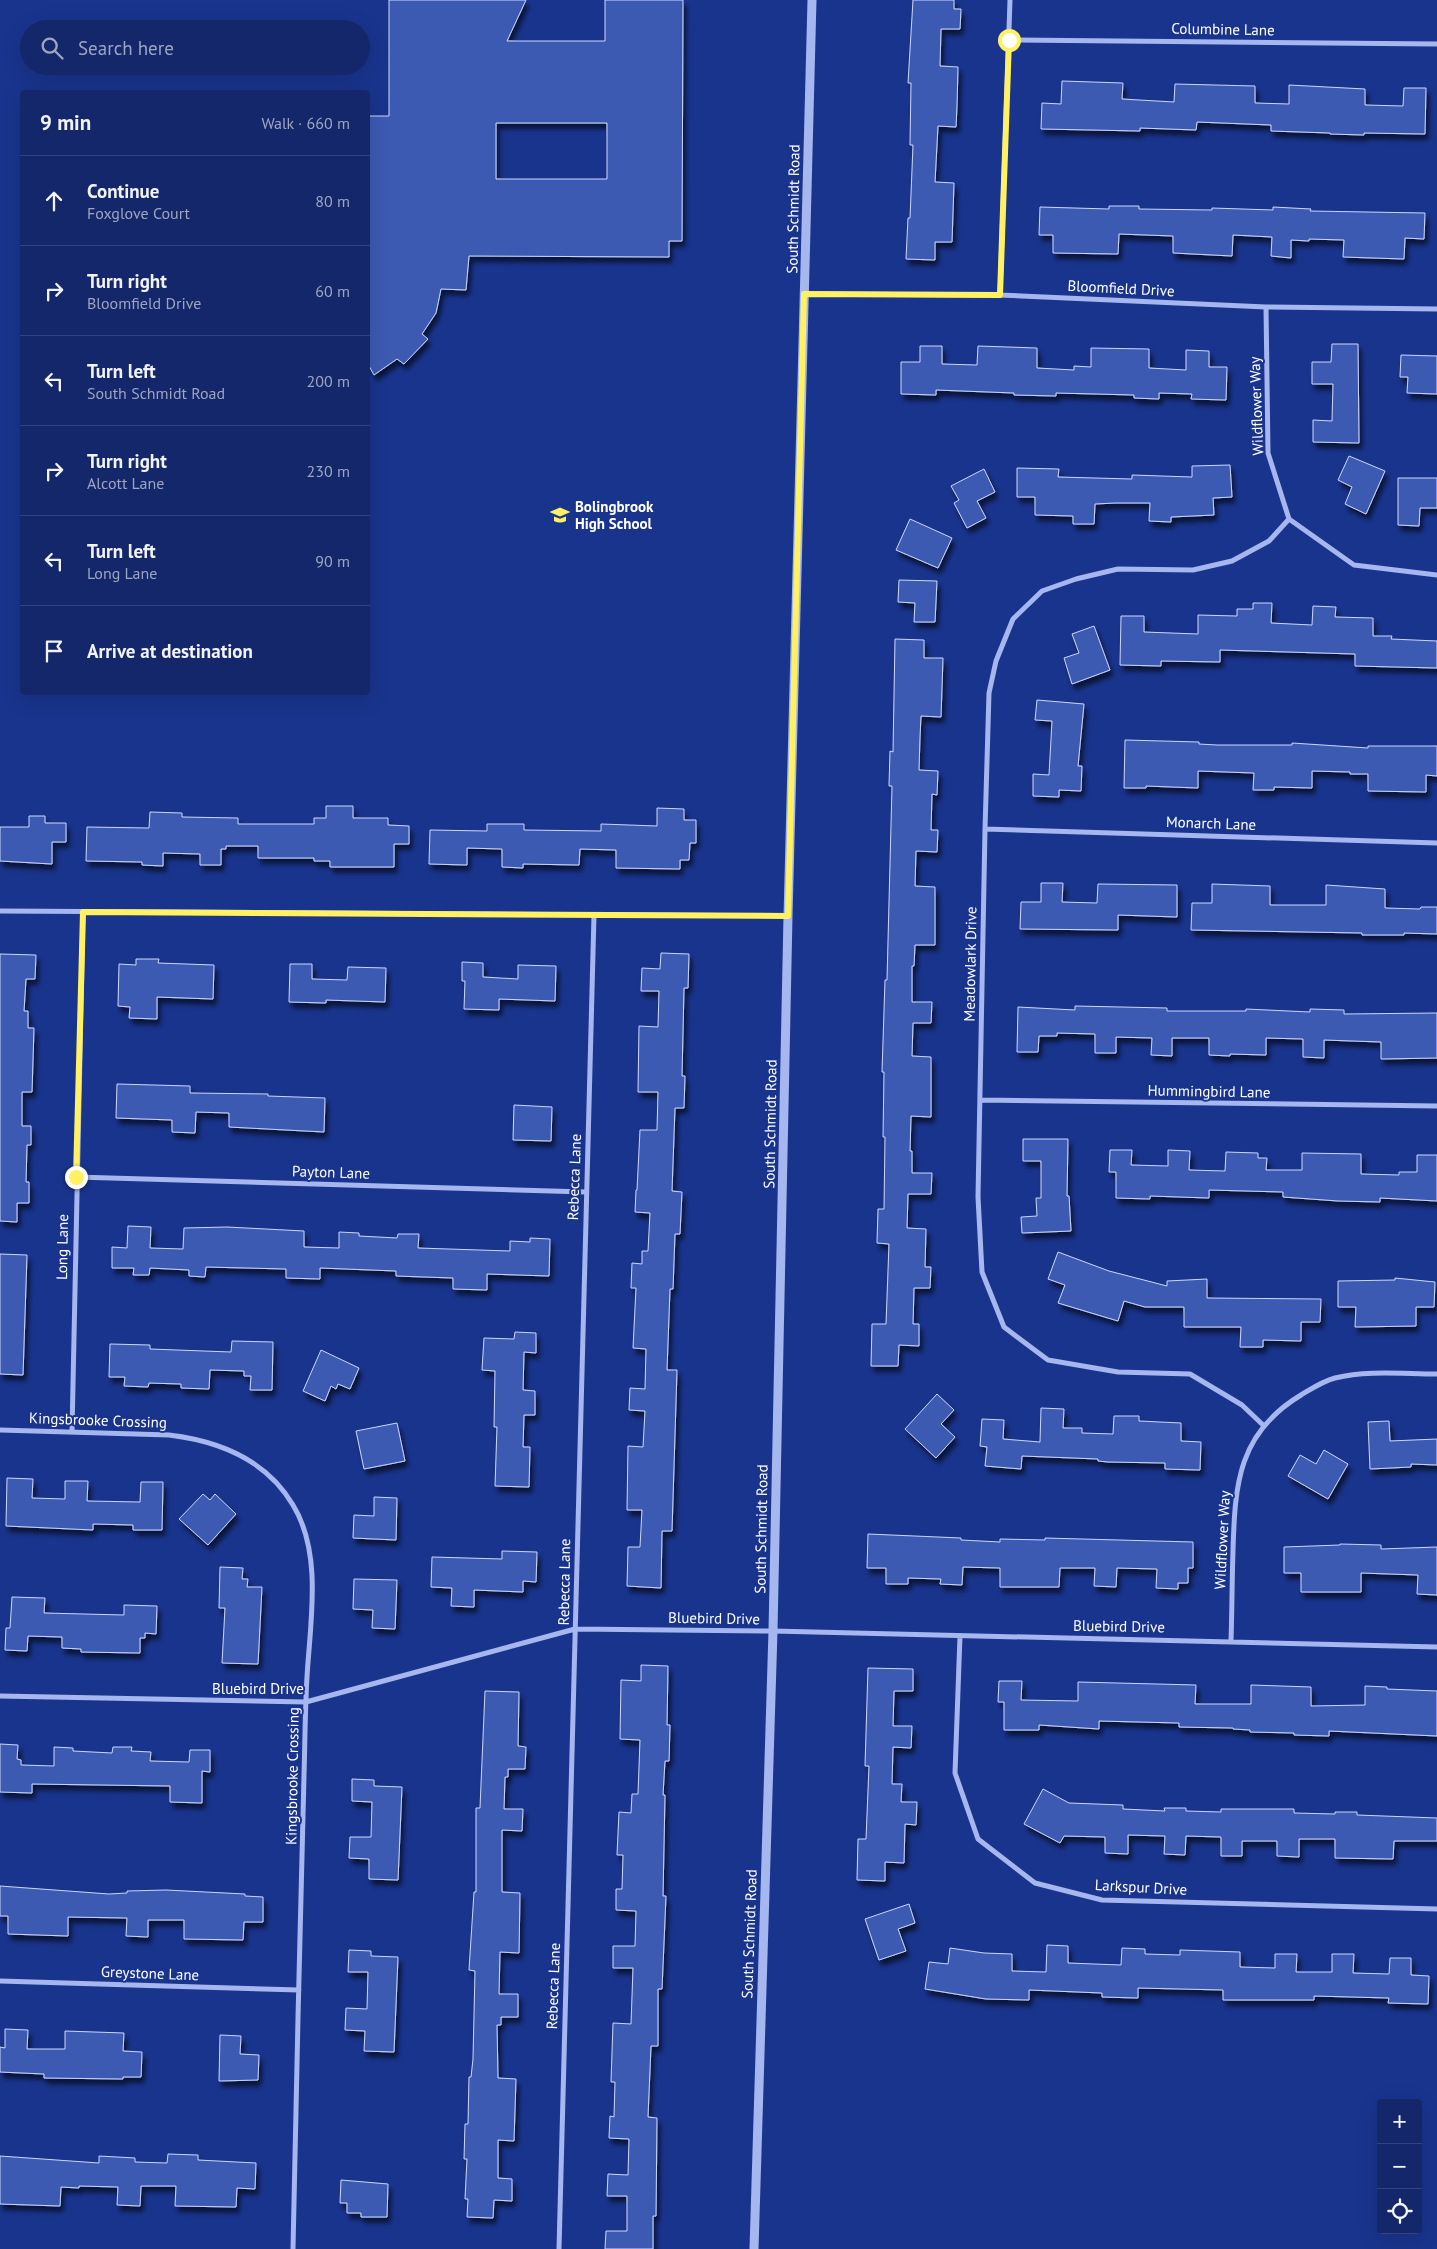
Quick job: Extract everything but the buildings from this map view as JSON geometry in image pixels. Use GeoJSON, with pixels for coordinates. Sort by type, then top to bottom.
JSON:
{"type":"FeatureCollection","features":[{"type":"Feature","properties":{"kind":"street","name":"South Schmidt Road"},"geometry":{"type":"LineString","coordinates":[[754,2249],[773,1631],[788,916],[812,0]]}},
{"type":"Feature","properties":{"kind":"street"},"geometry":{"type":"LineString","coordinates":[[1000,295],[1010,0]]}},
{"type":"Feature","properties":{"kind":"street","name":"Columbine Lane"},"geometry":{"type":"LineString","coordinates":[[1009,40],[1437,44]]}},
{"type":"Feature","properties":{"kind":"street","name":"Bloomfield Drive"},"geometry":{"type":"LineString","coordinates":[[804,294],[1000,295],[1266,307],[1437,309]]}},
{"type":"Feature","properties":{"kind":"street","name":"Wildflower Way"},"geometry":{"type":"LineString","coordinates":[[1266,307],[1268,453],[1289,519]]}},
{"type":"Feature","properties":{"kind":"street"},"geometry":{"type":"LineString","coordinates":[[1289,519],[1354,565],[1437,575]]}},
{"type":"Feature","properties":{"kind":"street","name":"Meadowlark Drive"},"geometry":{"type":"LineString","coordinates":[[1263,1425],[1242,1405],[1190,1374],[1118,1372],[1048,1360],[1004,1326],[982,1272],[978,1197],[984,829],[989,693],[996,661],[1013,619],[1042,591],[1076,580],[1118,570],[1193,570],[1232,561],[1269,541],[1289,519]]}},
{"type":"Feature","properties":{"kind":"street","name":"Monarch Lane"},"geometry":{"type":"LineString","coordinates":[[984,829],[1437,844]]}},
{"type":"Feature","properties":{"kind":"street"},"geometry":{"type":"LineString","coordinates":[[0,910],[788,916]]}},
{"type":"Feature","properties":{"kind":"street","name":"Long Lane"},"geometry":{"type":"LineString","coordinates":[[72,1432],[83,912]]}},
{"type":"Feature","properties":{"kind":"street","name":"Rebecca Lane"},"geometry":{"type":"LineString","coordinates":[[559,2249],[594,915]]}},
{"type":"Feature","properties":{"kind":"street","name":"Hummingbird Lane"},"geometry":{"type":"LineString","coordinates":[[981,1100],[1437,1106]]}},
{"type":"Feature","properties":{"kind":"street","name":"Payton Lane"},"geometry":{"type":"LineString","coordinates":[[76,1177],[586,1192]]}},
{"type":"Feature","properties":{"kind":"street","name":"Wildflower Way"},"geometry":{"type":"LineString","coordinates":[[1231,1641],[1234,1501],[1239,1475],[1245,1459],[1263,1425],[1283,1406],[1332,1379],[1371,1373],[1437,1374]]}},
{"type":"Feature","properties":{"kind":"street","name":"Kingsbrooke Crossing"},"geometry":{"type":"LineString","coordinates":[[0,1430],[169,1435],[194,1438],[220,1445],[245,1457],[272,1476],[294,1506],[303,1530],[309,1556],[312,1584],[306,1702],[293,2249]]}},
{"type":"Feature","properties":{"kind":"street","name":"Bluebird Drive"},"geometry":{"type":"LineString","coordinates":[[0,1696],[306,1702],[575,1629],[773,1631],[1437,1647]]}},
{"type":"Feature","properties":{"kind":"street","name":"Larkspur Drive"},"geometry":{"type":"LineString","coordinates":[[960,1636],[955,1773],[978,1839],[1035,1883],[1102,1900],[1437,1909]]}},
{"type":"Feature","properties":{"kind":"street","name":"Greystone Lane"},"geometry":{"type":"LineString","coordinates":[[0,1981],[299,1990]]}},
{"type":"Feature","properties":{"kind":"place","name":"Bolingbrook High School"},"geometry":{"type":"Point","coordinates":[560,515]}},
{"type":"Feature","properties":{"kind":"route"},"geometry":{"type":"LineString","coordinates":[[76,1177],[83,912],[788,916],[804,294],[1000,295],[1009,40]]}}]}
